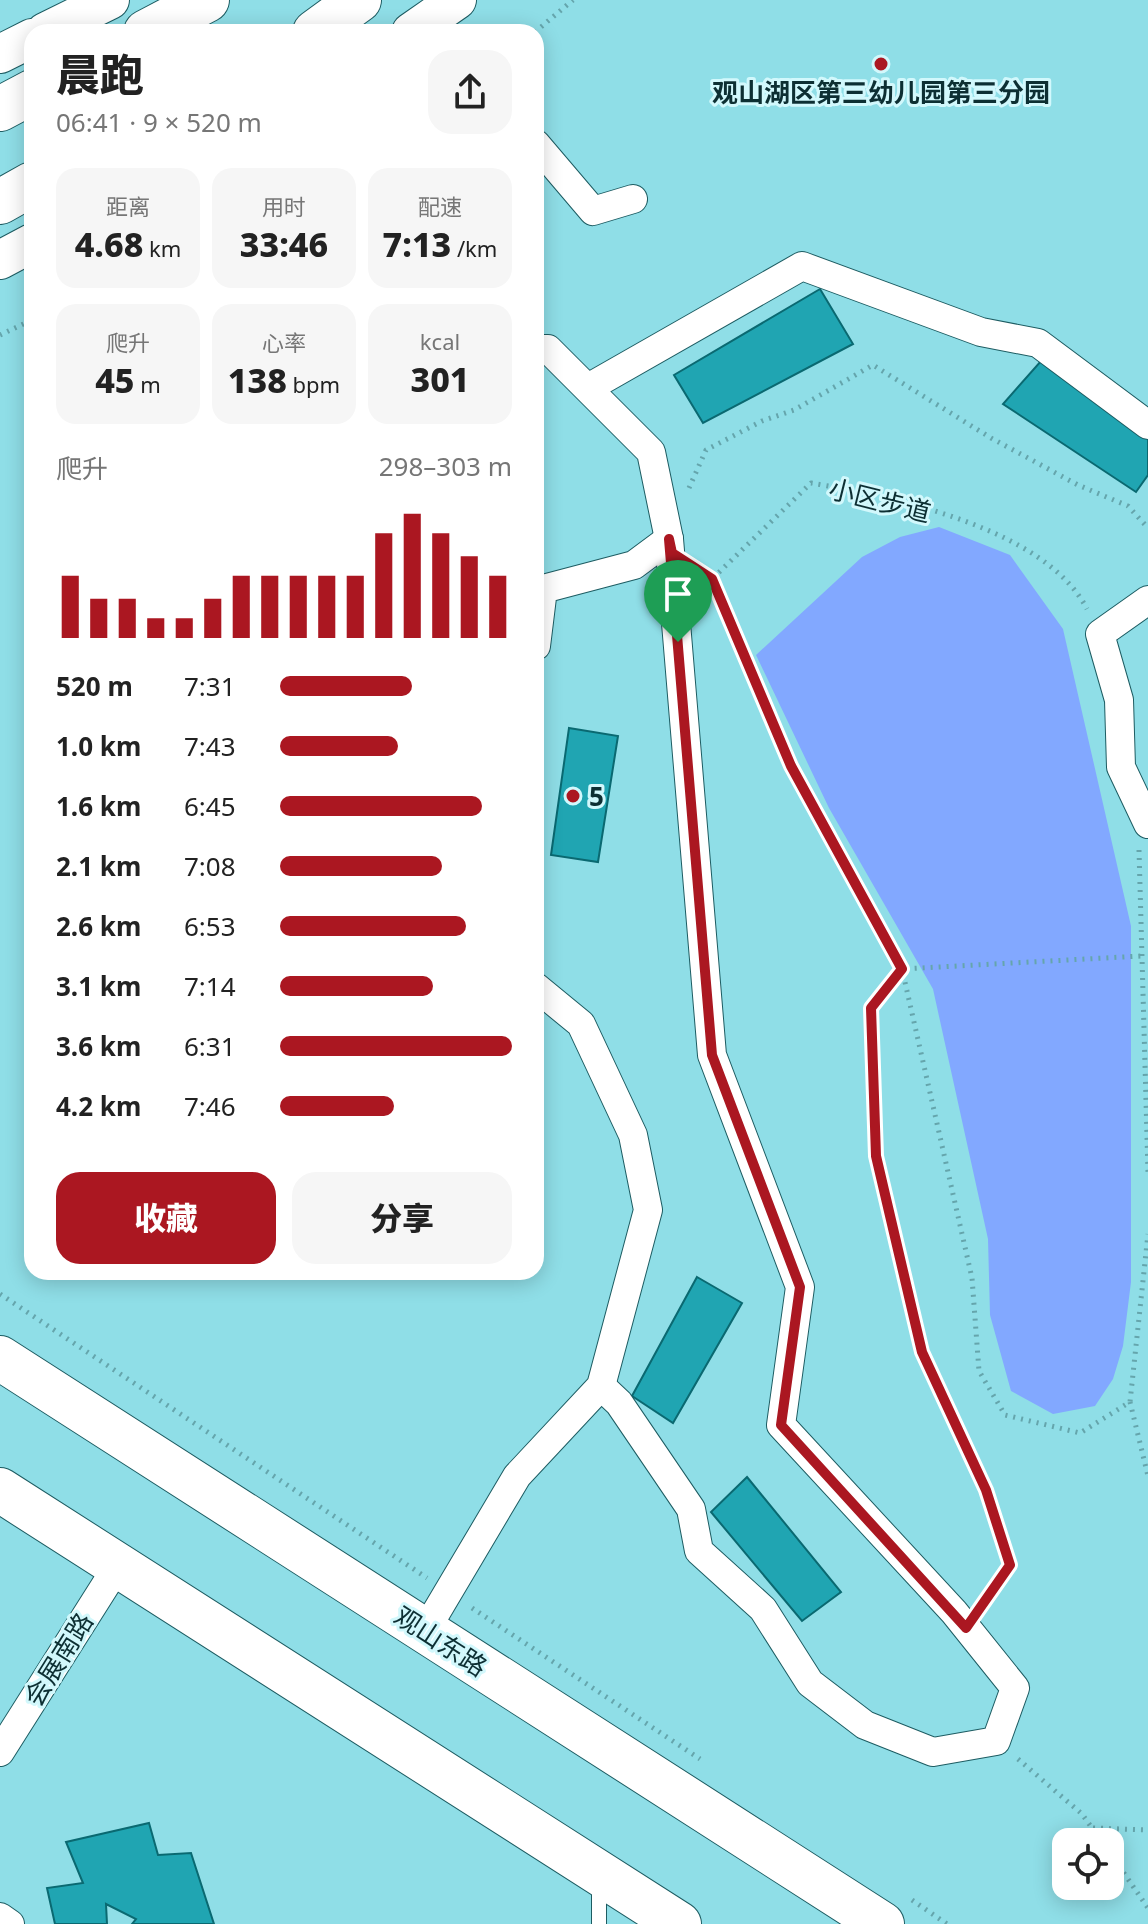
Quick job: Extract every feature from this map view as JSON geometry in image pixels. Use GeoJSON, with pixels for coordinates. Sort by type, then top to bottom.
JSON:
{"type":"FeatureCollection","features":[{"type":"Feature","properties":{"kind":"main road"},"geometry":{"type":"LineString","coordinates":[[61,24],[110,0]]}},
{"type":"Feature","properties":{"kind":"main road"},"geometry":{"type":"LineString","coordinates":[[161,24],[207,0]]}},
{"type":"Feature","properties":{"kind":"main road"},"geometry":{"type":"LineString","coordinates":[[326,24],[359,0]]}},
{"type":"Feature","properties":{"kind":"main road"},"geometry":{"type":"LineString","coordinates":[[0,54],[24,42]]}},
{"type":"Feature","properties":{"kind":"main road"},"geometry":{"type":"LineString","coordinates":[[0,109],[24,96]]}},
{"type":"Feature","properties":{"kind":"main road"},"geometry":{"type":"LineString","coordinates":[[0,202],[24,188]]}},
{"type":"Feature","properties":{"kind":"main road"},"geometry":{"type":"LineString","coordinates":[[0,260],[24,247]]}},
{"type":"Feature","properties":{"kind":"main road","name":"观山东路"},"geometry":{"type":"LineString","coordinates":[[0,1358],[882,1924]]}},
{"type":"Feature","properties":{"kind":"main road"},"geometry":{"type":"LineString","coordinates":[[0,1490],[679,1924]]}},
{"type":"Feature","properties":{"kind":"street"},"geometry":{"type":"LineString","coordinates":[[544,153],[593,211],[633,199]]}},
{"type":"Feature","properties":{"kind":"street"},"geometry":{"type":"LineString","coordinates":[[588,388],[802,266],[981,332],[1038,343],[1148,425]]}},
{"type":"Feature","properties":{"kind":"street"},"geometry":{"type":"LineString","coordinates":[[544,349],[548,349],[651,452],[669,539],[712,1055],[800,1287],[781,1425],[966,1628],[1015,1688],[996,1741],[933,1752],[865,1725],[810,1683],[763,1609],[699,1551],[691,1509],[619,1403],[601,1386]]}},
{"type":"Feature","properties":{"kind":"street"},"geometry":{"type":"LineString","coordinates":[[544,589],[634,565],[669,539]]}},
{"type":"Feature","properties":{"kind":"street"},"geometry":{"type":"LineString","coordinates":[[1143,814],[1121,767],[1119,700],[1100,634],[1148,600]]}},
{"type":"Feature","properties":{"kind":"street"},"geometry":{"type":"LineString","coordinates":[[425,1631],[517,1476],[601,1386],[648,1210],[633,1135],[581,1024],[544,994]]}},
{"type":"Feature","properties":{"kind":"street","name":"会展南路"},"geometry":{"type":"LineString","coordinates":[[0,1752],[117,1567]]}},
{"type":"Feature","properties":{"kind":"street"},"geometry":{"type":"LineString","coordinates":[[0,1917],[10,1924]]}},
{"type":"Feature","properties":{"kind":"lane"},"geometry":{"type":"LineString","coordinates":[[599,1924],[600,1873]]}},
{"type":"Feature","properties":{"kind":"path"},"geometry":{"type":"LineString","coordinates":[[544,24],[573,0]]}},
{"type":"Feature","properties":{"kind":"path"},"geometry":{"type":"LineString","coordinates":[[0,335],[24,324]]}},
{"type":"Feature","properties":{"kind":"path"},"geometry":{"type":"LineString","coordinates":[[1130,1402],[1080,1433],[1005,1415],[979,1371],[972,1278],[902,969],[791,766],[712,579],[672,553],[669,539],[706,450],[762,421],[794,410],[873,365],[991,438],[1078,485],[1128,506],[1148,528]]}},
{"type":"Feature","properties":{"kind":"path","name":"小区步道"},"geometry":{"type":"LineString","coordinates":[[712,579],[811,483],[882,495],[999,533],[1074,585],[1100,634]]}},
{"type":"Feature","properties":{"kind":"path"},"geometry":{"type":"LineString","coordinates":[[1143,814],[1141,956],[1148,1172]]}},
{"type":"Feature","properties":{"kind":"path"},"geometry":{"type":"LineString","coordinates":[[966,1628],[1010,1565],[986,1490],[922,1352],[876,1156],[871,1008],[902,969],[1141,956]]}},
{"type":"Feature","properties":{"kind":"path"},"geometry":{"type":"LineString","coordinates":[[1148,1234],[1130,1402],[1148,1476]]}},
{"type":"Feature","properties":{"kind":"path"},"geometry":{"type":"LineString","coordinates":[[996,1741],[1082,1814],[1093,1828]]}},
{"type":"Feature","properties":{"kind":"path"},"geometry":{"type":"LineString","coordinates":[[1124,1829],[1148,1830]]}},
{"type":"Feature","properties":{"kind":"path"},"geometry":{"type":"LineString","coordinates":[[1124,1873],[1148,1908]]}},
{"type":"Feature","properties":{"kind":"water"},"geometry":{"type":"Polygon","coordinates":[[[939,527],[1010,555],[1063,629],[1131,926],[1131,1282],[1123,1346],[1113,1379],[1095,1406],[1053,1414],[1011,1391],[990,1315],[988,1239],[933,989],[829,808],[756,655],[862,557],[900,537],[939,527]]]}},
{"type":"Feature","properties":{"kind":"building"},"geometry":{"type":"Polygon","coordinates":[[[820,289],[853,344],[703,423],[674,375],[820,289]]]}},
{"type":"Feature","properties":{"kind":"building"},"geometry":{"type":"Polygon","coordinates":[[[1041,361],[1148,428],[1148,475],[1136,492],[1003,404],[1041,361]]]}},
{"type":"Feature","properties":{"kind":"building"},"geometry":{"type":"Polygon","coordinates":[[[569,728],[618,736],[598,862],[551,855],[569,728]]]}},
{"type":"Feature","properties":{"kind":"building"},"geometry":{"type":"Polygon","coordinates":[[[697,1277],[742,1303],[673,1423],[632,1396],[697,1277]]]}},
{"type":"Feature","properties":{"kind":"building"},"geometry":{"type":"Polygon","coordinates":[[[747,1477],[841,1592],[802,1621],[711,1512],[747,1477]]]}},
{"type":"Feature","properties":{"kind":"building"},"geometry":{"type":"Polygon","coordinates":[[[149,1823],[158,1855],[191,1853],[214,1924],[132,1924],[136,1919],[106,1904],[107,1924],[55,1924],[47,1888],[83,1883],[66,1842],[149,1823]]]}},
{"type":"Feature","properties":{"kind":"place","name":"观山湖区第三幼儿园第三分园"},"geometry":{"type":"Point","coordinates":[881,64]}},
{"type":"Feature","properties":{"kind":"place","name":"5"},"geometry":{"type":"Point","coordinates":[573,796]}},
{"type":"Feature","properties":{"kind":"route"},"geometry":{"type":"LineString","coordinates":[[669,539],[672,553],[712,579],[791,766],[902,969],[871,1008],[876,1156],[922,1352],[986,1490],[1010,1565],[966,1628],[781,1425],[800,1287],[712,1055],[678,642],[669,539]]}}]}
